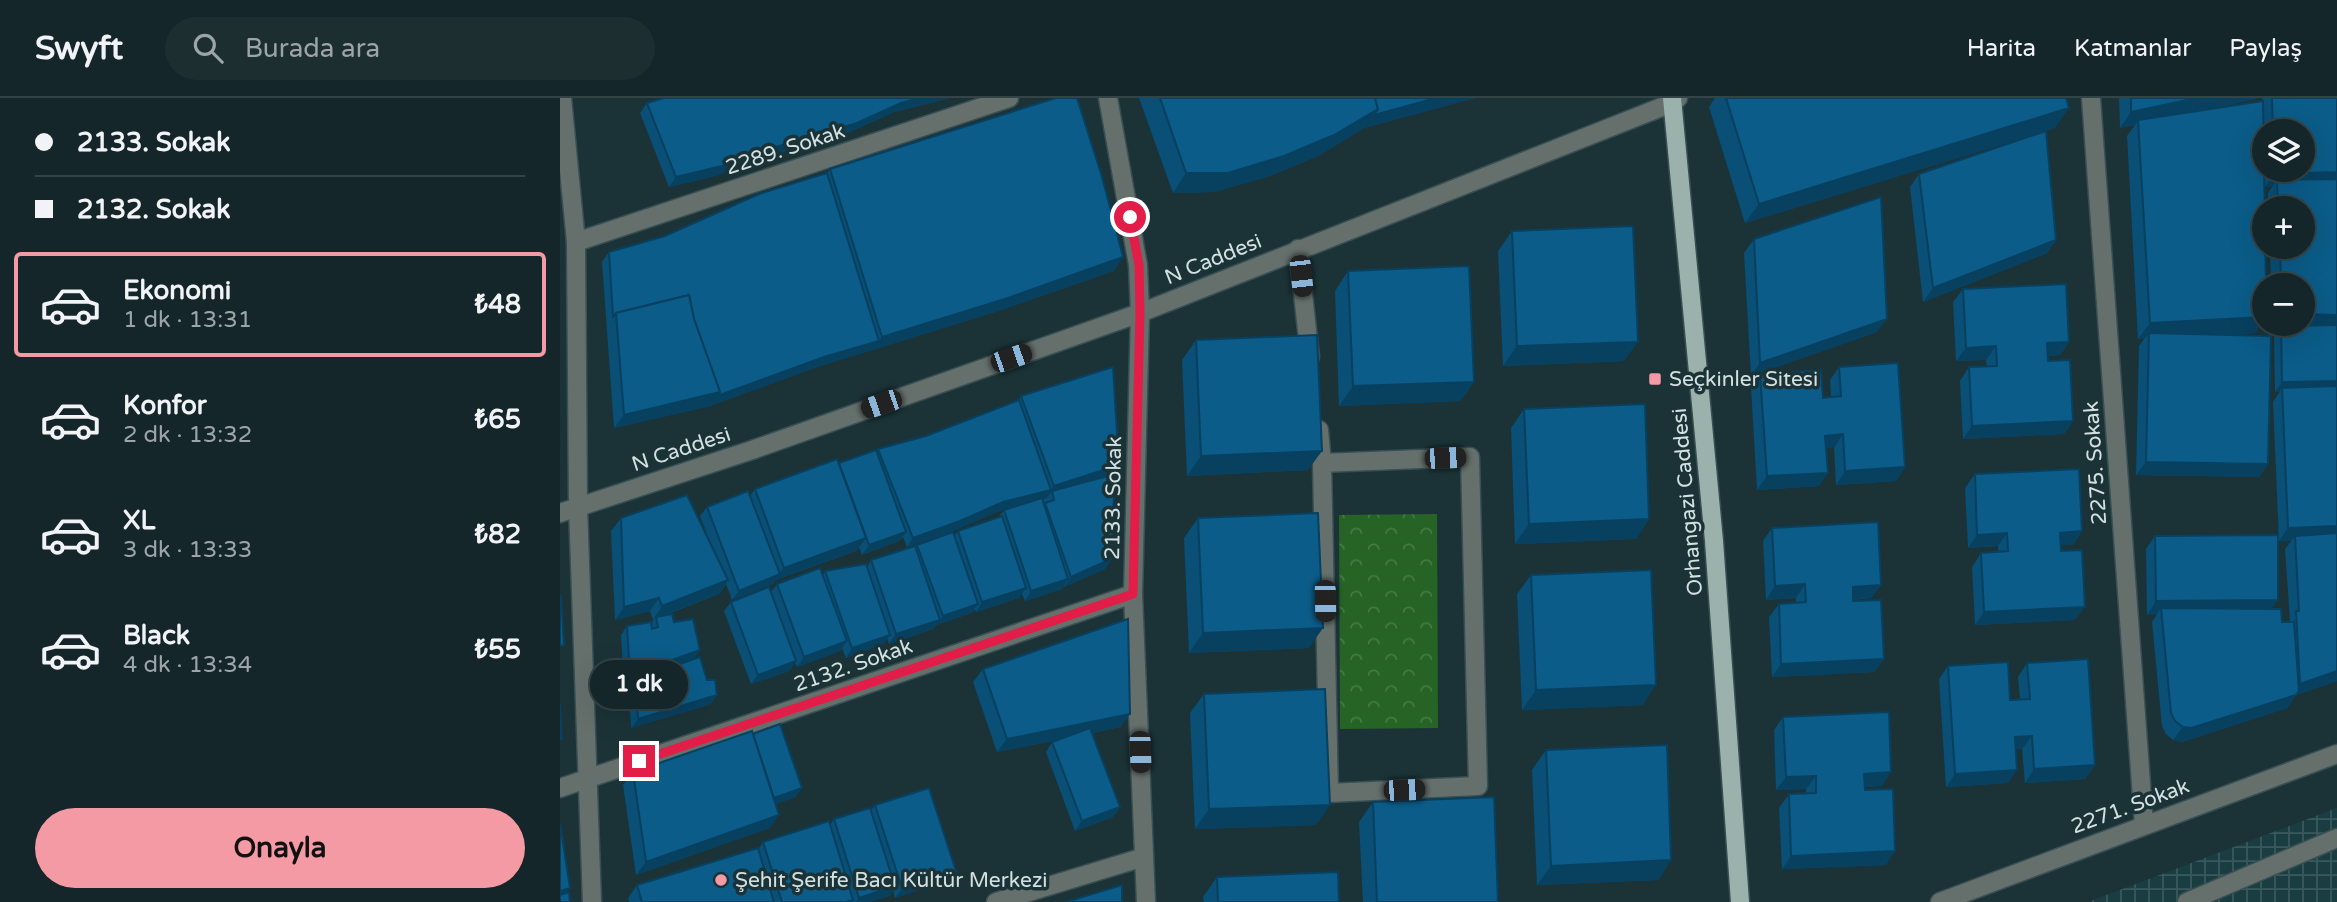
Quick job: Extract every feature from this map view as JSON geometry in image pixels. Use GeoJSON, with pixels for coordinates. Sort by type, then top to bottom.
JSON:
{"type":"FeatureCollection","features":[{"type":"Feature","properties":{"kind":"main road","name":"Orhangazi Caddesi"},"geometry":{"type":"LineString","coordinates":[[1674,100],[1714,541],[1740,902]]}},
{"type":"Feature","properties":{"kind":"street"},"geometry":{"type":"LineString","coordinates":[[562,98],[566,213],[576,242],[578,507],[592,902]]}},
{"type":"Feature","properties":{"kind":"street","name":"2289. Sokak"},"geometry":{"type":"LineString","coordinates":[[576,242],[1009,98]]}},
{"type":"Feature","properties":{"kind":"street","name":"2133. Sokak"},"geometry":{"type":"LineString","coordinates":[[1108,98],[1139,265],[1133,594],[1146,902]]}},
{"type":"Feature","properties":{"kind":"street","name":"2275. Sokak"},"geometry":{"type":"LineString","coordinates":[[2091,98],[2144,825]]}},
{"type":"Feature","properties":{"kind":"street","name":"N Caddesi"},"geometry":{"type":"LineString","coordinates":[[560,513],[752,450],[1140,313],[1674,100]]}},
{"type":"Feature","properties":{"kind":"street"},"geometry":{"type":"LineString","coordinates":[[1298,249],[1312,370]]}},
{"type":"Feature","properties":{"kind":"street"},"geometry":{"type":"LineString","coordinates":[[1316,410],[1322,463],[1329,793],[1478,786],[1470,457],[1322,463]]}},
{"type":"Feature","properties":{"kind":"street","name":"2132. Sokak"},"geometry":{"type":"LineString","coordinates":[[560,788],[1133,594]]}},
{"type":"Feature","properties":{"kind":"street","name":"2271. Sokak"},"geometry":{"type":"LineString","coordinates":[[1940,902],[2337,754]]}},
{"type":"Feature","properties":{"kind":"street"},"geometry":{"type":"LineString","coordinates":[[2187,902],[2337,838]]}},
{"type":"Feature","properties":{"kind":"street"},"geometry":{"type":"LineString","coordinates":[[996,902],[1144,857]]}},
{"type":"Feature","properties":{"kind":"shaded area"},"geometry":{"type":"Polygon","coordinates":[[[2337,808],[2337,902],[2088,902],[2337,808]]]}},
{"type":"Feature","properties":{"kind":"green space"},"geometry":{"type":"Polygon","coordinates":[[[1437,514],[1438,728],[1340,729],[1339,515],[1437,514]]]}},
{"type":"Feature","properties":{"kind":"building"},"geometry":{"type":"Polygon","coordinates":[[[664,98],[919,98],[857,123],[722,166],[676,177],[647,103],[664,98]]]}},
{"type":"Feature","properties":{"kind":"building"},"geometry":{"type":"Polygon","coordinates":[[[1056,98],[1077,98],[1123,257],[1005,299],[882,337],[830,169],[1056,98]]]}},
{"type":"Feature","properties":{"kind":"building"},"geometry":{"type":"Polygon","coordinates":[[[1160,98],[1375,98],[1378,109],[1334,135],[1284,156],[1228,173],[1186,173],[1160,98]]]}},
{"type":"Feature","properties":{"kind":"building"},"geometry":{"type":"Polygon","coordinates":[[[1375,98],[1436,98],[1374,115],[1378,109],[1375,98]]]}},
{"type":"Feature","properties":{"kind":"building"},"geometry":{"type":"Polygon","coordinates":[[[1726,98],[2066,98],[2069,108],[1759,204],[1726,98]]]}},
{"type":"Feature","properties":{"kind":"building"},"geometry":{"type":"Polygon","coordinates":[[[2131,98],[2196,98],[2131,112],[2131,98]]]}},
{"type":"Feature","properties":{"kind":"building"},"geometry":{"type":"Polygon","coordinates":[[[2272,98],[2337,98],[2337,172],[2315,173],[2315,119],[2273,119],[2272,98]]]}},
{"type":"Feature","properties":{"kind":"building"},"geometry":{"type":"Polygon","coordinates":[[[2263,101],[2263,119],[2252,119],[2252,182],[2264,182],[2265,196],[2252,196],[2252,259],[2266,259],[2266,273],[2252,273],[2252,318],[2150,323],[2138,120],[2263,101]]]}},
{"type":"Feature","properties":{"kind":"building"},"geometry":{"type":"Polygon","coordinates":[[[2046,131],[2056,240],[1933,288],[1919,174],[2046,131]]]}},
{"type":"Feature","properties":{"kind":"building"},"geometry":{"type":"Polygon","coordinates":[[[827,173],[879,341],[824,357],[717,396],[720,392],[694,319],[689,295],[616,313],[613,317],[609,252],[665,236],[759,194],[827,173]]]}},
{"type":"Feature","properties":{"kind":"building"},"geometry":{"type":"Polygon","coordinates":[[[2315,179],[2337,179],[2337,315],[2315,314],[2315,273],[2281,273],[2280,259],[2315,259],[2315,196],[2278,196],[2277,182],[2315,182],[2315,179]]]}},
{"type":"Feature","properties":{"kind":"building"},"geometry":{"type":"Polygon","coordinates":[[[1881,197],[1887,319],[1760,363],[1754,239],[1881,197]]]}},
{"type":"Feature","properties":{"kind":"building"},"geometry":{"type":"Polygon","coordinates":[[[1633,226],[1638,342],[1517,346],[1512,231],[1633,226]]]}},
{"type":"Feature","properties":{"kind":"building"},"geometry":{"type":"Polygon","coordinates":[[[1469,266],[1474,382],[1353,386],[1348,271],[1469,266]]]}},
{"type":"Feature","properties":{"kind":"building"},"geometry":{"type":"Polygon","coordinates":[[[2066,284],[2069,342],[2047,343],[2048,361],[2070,360],[2073,421],[1972,426],[1969,367],[1997,366],[1996,346],[1966,348],[1963,289],[2066,284]]]}},
{"type":"Feature","properties":{"kind":"building"},"geometry":{"type":"Polygon","coordinates":[[[689,295],[694,319],[720,392],[624,415],[616,313],[689,295]]]}},
{"type":"Feature","properties":{"kind":"building"},"geometry":{"type":"Polygon","coordinates":[[[2315,325],[2337,325],[2337,381],[2282,382],[2281,336],[2315,336],[2315,325]]]}},
{"type":"Feature","properties":{"kind":"building"},"geometry":{"type":"Polygon","coordinates":[[[2149,333],[2271,336],[2268,464],[2146,462],[2149,333]]]}},
{"type":"Feature","properties":{"kind":"building"},"geometry":{"type":"Polygon","coordinates":[[[1317,335],[1322,451],[1201,456],[1196,340],[1317,335]]]}},
{"type":"Feature","properties":{"kind":"building"},"geometry":{"type":"Polygon","coordinates":[[[1898,363],[1905,467],[1845,471],[1843,434],[1825,436],[1828,473],[1767,476],[1760,374],[1821,370],[1823,398],[1841,396],[1839,367],[1898,363]]]}},
{"type":"Feature","properties":{"kind":"building"},"geometry":{"type":"Polygon","coordinates":[[[1113,367],[1119,465],[1054,486],[1021,396],[1113,367]]]}},
{"type":"Feature","properties":{"kind":"building"},"geometry":{"type":"Polygon","coordinates":[[[2337,386],[2337,526],[2288,528],[2282,388],[2337,386]]]}},
{"type":"Feature","properties":{"kind":"building"},"geometry":{"type":"Polygon","coordinates":[[[1019,400],[1051,490],[1003,502],[913,538],[878,449],[926,436],[1019,400]]]}},
{"type":"Feature","properties":{"kind":"building"},"geometry":{"type":"Polygon","coordinates":[[[1645,404],[1649,519],[1529,524],[1524,409],[1645,404]]]}},
{"type":"Feature","properties":{"kind":"building"},"geometry":{"type":"Polygon","coordinates":[[[876,450],[906,532],[869,545],[839,463],[876,450]]]}},
{"type":"Feature","properties":{"kind":"building"},"geometry":{"type":"Polygon","coordinates":[[[837,459],[866,538],[784,568],[755,489],[837,459]]]}},
{"type":"Feature","properties":{"kind":"building"},"geometry":{"type":"Polygon","coordinates":[[[2079,469],[2082,531],[2060,533],[2061,551],[2082,550],[2085,607],[1984,612],[1981,553],[2008,551],[2007,533],[1977,535],[1975,474],[2079,469]]]}},
{"type":"Feature","properties":{"kind":"building"},"geometry":{"type":"Polygon","coordinates":[[[1115,474],[1111,559],[1071,577],[1045,503],[1054,500],[1052,491],[1115,474]]]}},
{"type":"Feature","properties":{"kind":"building"},"geometry":{"type":"Polygon","coordinates":[[[748,491],[780,574],[739,591],[707,507],[748,491]]]}},
{"type":"Feature","properties":{"kind":"building"},"geometry":{"type":"Polygon","coordinates":[[[687,495],[728,580],[662,606],[659,598],[624,607],[621,518],[687,495]]]}},
{"type":"Feature","properties":{"kind":"building"},"geometry":{"type":"Polygon","coordinates":[[[1042,498],[1068,579],[1031,591],[1004,510],[1042,498]]]}},
{"type":"Feature","properties":{"kind":"building"},"geometry":{"type":"Polygon","coordinates":[[[1318,513],[1323,628],[1203,633],[1198,518],[1318,513]]]}},
{"type":"Feature","properties":{"kind":"building"},"geometry":{"type":"Polygon","coordinates":[[[1002,516],[1026,588],[982,602],[958,531],[1002,516]]]}},
{"type":"Feature","properties":{"kind":"building"},"geometry":{"type":"Polygon","coordinates":[[[1878,522],[1881,585],[1853,587],[1853,601],[1881,600],[1884,659],[1781,664],[1779,604],[1806,602],[1805,584],[1775,586],[1772,528],[1878,522]]]}},
{"type":"Feature","properties":{"kind":"building"},"geometry":{"type":"Polygon","coordinates":[[[953,532],[978,604],[943,616],[917,545],[953,532]]]}},
{"type":"Feature","properties":{"kind":"building"},"geometry":{"type":"Polygon","coordinates":[[[2337,533],[2337,671],[2300,684],[2295,536],[2337,533]]]}},
{"type":"Feature","properties":{"kind":"building"},"geometry":{"type":"Polygon","coordinates":[[[2278,535],[2278,600],[2156,601],[2155,536],[2278,535]]]}},
{"type":"Feature","properties":{"kind":"building"},"geometry":{"type":"Polygon","coordinates":[[[915,546],[940,620],[896,634],[871,560],[915,546]]]}},
{"type":"Feature","properties":{"kind":"building"},"geometry":{"type":"Polygon","coordinates":[[[866,564],[890,635],[852,648],[825,571],[866,564]]]}},
{"type":"Feature","properties":{"kind":"building"},"geometry":{"type":"Polygon","coordinates":[[[820,568],[847,641],[804,657],[777,584],[820,568]]]}},
{"type":"Feature","properties":{"kind":"building"},"geometry":{"type":"Polygon","coordinates":[[[1651,570],[1656,685],[1536,690],[1531,575],[1651,570]]]}},
{"type":"Feature","properties":{"kind":"building"},"geometry":{"type":"Polygon","coordinates":[[[769,587],[796,661],[758,675],[731,602],[769,587]]]}},
{"type":"Feature","properties":{"kind":"building"},"geometry":{"type":"Polygon","coordinates":[[[560,597],[564,645],[560,646],[560,597]]]}},
{"type":"Feature","properties":{"kind":"building"},"geometry":{"type":"Polygon","coordinates":[[[2161,608],[2281,609],[2282,622],[2294,622],[2299,691],[2296,695],[2191,728],[2183,727],[2175,721],[2171,713],[2161,608]]]}},
{"type":"Feature","properties":{"kind":"building"},"geometry":{"type":"Polygon","coordinates":[[[672,614],[674,622],[693,619],[700,650],[630,675],[627,626],[651,622],[652,629],[658,627],[656,617],[672,614]]]}},
{"type":"Feature","properties":{"kind":"building"},"geometry":{"type":"Polygon","coordinates":[[[1128,619],[1130,714],[1007,739],[983,669],[1128,619]]]}},
{"type":"Feature","properties":{"kind":"building"},"geometry":{"type":"Polygon","coordinates":[[[700,657],[707,680],[715,680],[717,695],[638,719],[636,679],[700,657]]]}},
{"type":"Feature","properties":{"kind":"building"},"geometry":{"type":"Polygon","coordinates":[[[2088,659],[2095,765],[2034,769],[2032,736],[2015,737],[2017,770],[1955,774],[1948,666],[2008,662],[2010,700],[2030,699],[2027,663],[2088,659]]]}},
{"type":"Feature","properties":{"kind":"building"},"geometry":{"type":"Polygon","coordinates":[[[1325,689],[1330,805],[1209,809],[1204,694],[1325,689]]]}},
{"type":"Feature","properties":{"kind":"building"},"geometry":{"type":"Polygon","coordinates":[[[560,704],[562,739],[560,740],[560,704]]]}},
{"type":"Feature","properties":{"kind":"building"},"geometry":{"type":"Polygon","coordinates":[[[1889,712],[1891,772],[1864,774],[1865,790],[1893,789],[1895,851],[1791,856],[1789,794],[1816,793],[1816,776],[1786,777],[1783,717],[1889,712]]]}},
{"type":"Feature","properties":{"kind":"building"},"geometry":{"type":"Polygon","coordinates":[[[780,724],[802,788],[774,798],[753,734],[780,724]]]}},
{"type":"Feature","properties":{"kind":"building"},"geometry":{"type":"Polygon","coordinates":[[[1090,728],[1120,807],[1082,821],[1052,742],[1090,728]]]}},
{"type":"Feature","properties":{"kind":"building"},"geometry":{"type":"Polygon","coordinates":[[[752,731],[779,815],[646,862],[633,772],[752,731]]]}},
{"type":"Feature","properties":{"kind":"building"},"geometry":{"type":"Polygon","coordinates":[[[1667,745],[1671,860],[1551,866],[1546,750],[1667,745]]]}},
{"type":"Feature","properties":{"kind":"building"},"geometry":{"type":"Polygon","coordinates":[[[929,788],[956,871],[902,888],[875,805],[929,788]]]}},
{"type":"Feature","properties":{"kind":"building"},"geometry":{"type":"Polygon","coordinates":[[[1494,797],[1498,902],[1377,902],[1373,802],[1494,797]]]}},
{"type":"Feature","properties":{"kind":"building"},"geometry":{"type":"Polygon","coordinates":[[[870,808],[895,886],[859,898],[834,819],[870,808]]]}},
{"type":"Feature","properties":{"kind":"building"},"geometry":{"type":"Polygon","coordinates":[[[829,821],[853,900],[782,902],[763,842],[829,821]]]}},
{"type":"Feature","properties":{"kind":"building"},"geometry":{"type":"Polygon","coordinates":[[[560,823],[570,888],[560,891],[560,823]]]}},
{"type":"Feature","properties":{"kind":"building","name":"Şehit Şerife Bacı Kültür Merkezi"},"geometry":{"type":"Polygon","coordinates":[[[758,848],[774,902],[642,902],[637,885],[758,848]]]}},
{"type":"Feature","properties":{"kind":"building"},"geometry":{"type":"Polygon","coordinates":[[[1338,872],[1339,902],[1218,902],[1217,877],[1338,872]]]}},
{"type":"Feature","properties":{"kind":"building"},"geometry":{"type":"Polygon","coordinates":[[[1122,885],[1122,902],[1066,902],[1122,885]]]}},
{"type":"Feature","properties":{"kind":"building"},"geometry":{"type":"Polygon","coordinates":[[[569,892],[570,902],[560,902],[560,895],[569,892]]]}},
{"type":"Feature","properties":{"kind":"place","name":"Seçkinler Sitesi"},"geometry":{"type":"Point","coordinates":[1655,379]}},
{"type":"Feature","properties":{"kind":"place","name":"Şehit Şerife Bacı Kültür Merkezi"},"geometry":{"type":"Point","coordinates":[721,880]}},
{"type":"Feature","properties":{"kind":"route"},"geometry":{"type":"LineString","coordinates":[[639,761],[1133,594],[1140,313],[1139,265],[1130,217]]}}]}
